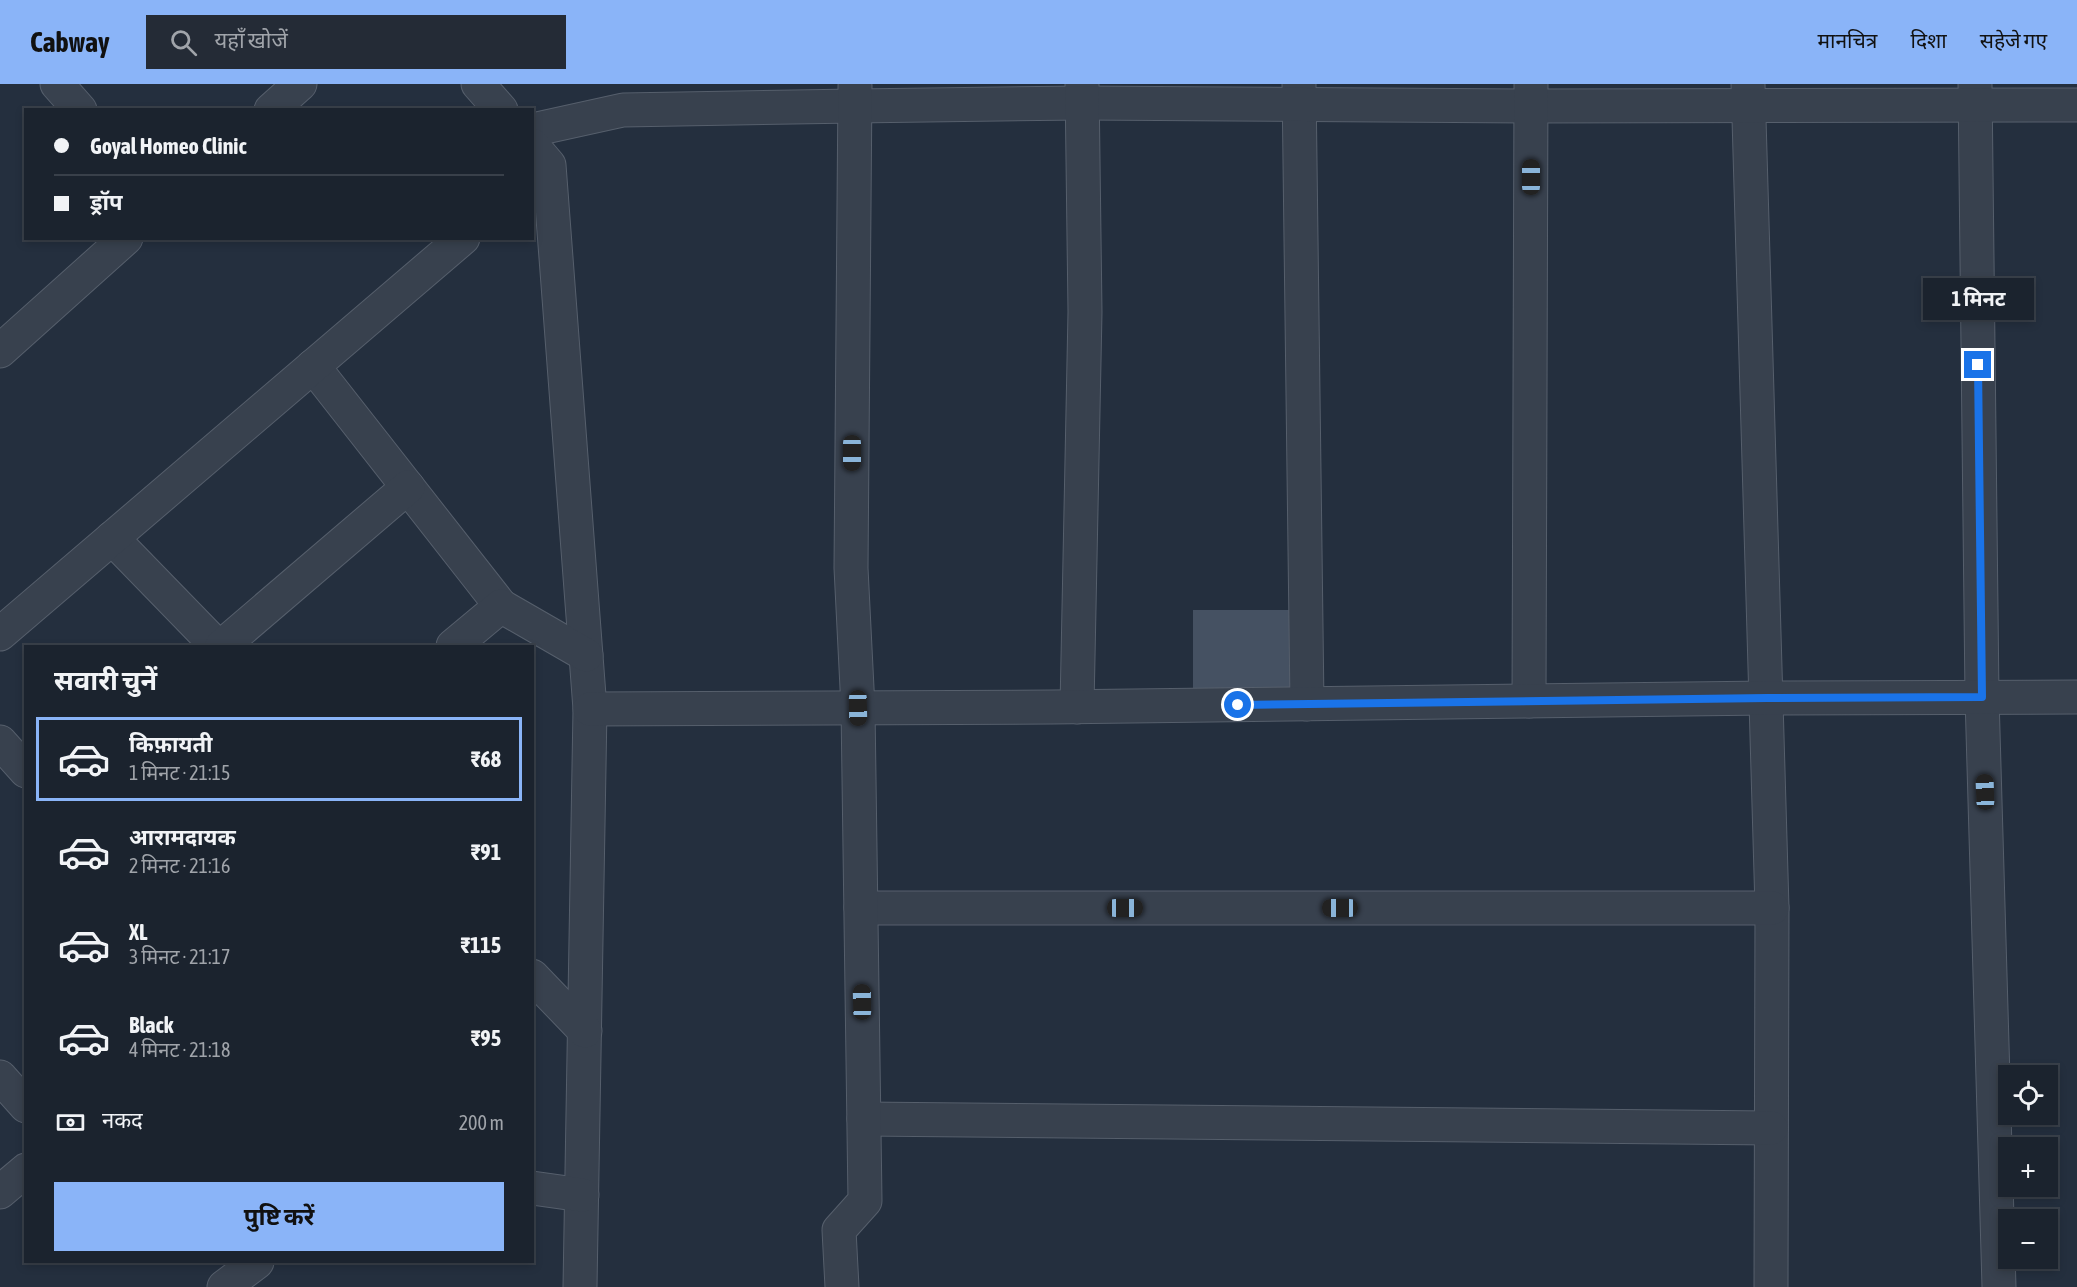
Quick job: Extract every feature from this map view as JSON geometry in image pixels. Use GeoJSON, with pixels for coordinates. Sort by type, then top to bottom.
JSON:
{"type":"FeatureCollection","features":[{"type":"Feature","properties":{"kind":"street"},"geometry":{"type":"LineString","coordinates":[[57,84],[78,108]]}},
{"type":"Feature","properties":{"kind":"street"},"geometry":{"type":"LineString","coordinates":[[273,108],[300,84]]}},
{"type":"Feature","properties":{"kind":"street"},"geometry":{"type":"LineString","coordinates":[[478,84],[499,108]]}},
{"type":"Feature","properties":{"kind":"street"},"geometry":{"type":"LineString","coordinates":[[1077,707],[1085,312],[1082,93]]}},
{"type":"Feature","properties":{"kind":"street"},"geometry":{"type":"LineString","coordinates":[[1300,94],[1307,704]]}},
{"type":"Feature","properties":{"kind":"street"},"geometry":{"type":"LineString","coordinates":[[1748,94],[1772,908],[1771,1287]]}},
{"type":"Feature","properties":{"kind":"street"},"geometry":{"type":"LineString","coordinates":[[534,130],[623,110],[855,95],[1975,94],[2077,105]]}},
{"type":"Feature","properties":{"kind":"street"},"geometry":{"type":"LineString","coordinates":[[1975,94],[1982,697],[1999,1287]]}},
{"type":"Feature","properties":{"kind":"street"},"geometry":{"type":"LineString","coordinates":[[842,1287],[839,1230],[865,1201],[858,708],[851,568],[855,95]]}},
{"type":"Feature","properties":{"kind":"street"},"geometry":{"type":"LineString","coordinates":[[1529,701],[1531,95]]}},
{"type":"Feature","properties":{"kind":"street"},"geometry":{"type":"LineString","coordinates":[[538,163],[590,709],[580,1287]]}},
{"type":"Feature","properties":{"kind":"street"},"geometry":{"type":"LineString","coordinates":[[0,351],[124,240]]}},
{"type":"Feature","properties":{"kind":"street"},"geometry":{"type":"LineString","coordinates":[[0,634],[461,240]]}},
{"type":"Feature","properties":{"kind":"street"},"geometry":{"type":"LineString","coordinates":[[313,366],[501,606],[586,655]]}},
{"type":"Feature","properties":{"kind":"street"},"geometry":{"type":"LineString","coordinates":[[223,645],[408,487]]}},
{"type":"Feature","properties":{"kind":"street"},"geometry":{"type":"LineString","coordinates":[[112,538],[216,645]]}},
{"type":"Feature","properties":{"kind":"street"},"geometry":{"type":"LineString","coordinates":[[454,645],[501,606]]}},
{"type":"Feature","properties":{"kind":"street"},"geometry":{"type":"LineString","coordinates":[[590,709],[1077,707],[1767,698],[2077,698]]}},
{"type":"Feature","properties":{"kind":"street"},"geometry":{"type":"LineString","coordinates":[[0,742],[24,769]]}},
{"type":"Feature","properties":{"kind":"street"},"geometry":{"type":"LineString","coordinates":[[861,908],[1772,908]]}},
{"type":"Feature","properties":{"kind":"street"},"geometry":{"type":"LineString","coordinates":[[534,978],[585,1031]]}},
{"type":"Feature","properties":{"kind":"street"},"geometry":{"type":"LineString","coordinates":[[0,1077],[24,1104]]}},
{"type":"Feature","properties":{"kind":"street"},"geometry":{"type":"LineString","coordinates":[[864,1119],[1771,1128]]}},
{"type":"Feature","properties":{"kind":"street"},"geometry":{"type":"LineString","coordinates":[[0,1192],[24,1172]]}},
{"type":"Feature","properties":{"kind":"street"},"geometry":{"type":"LineString","coordinates":[[534,1188],[582,1195]]}},
{"type":"Feature","properties":{"kind":"street"},"geometry":{"type":"LineString","coordinates":[[224,1287],[256,1263]]}},
{"type":"Feature","properties":{"kind":"building"},"geometry":{"type":"Polygon","coordinates":[[[1193,610],[1291,610],[1291,694],[1193,695],[1193,610]]]}},
{"type":"Feature","properties":{"kind":"route"},"geometry":{"type":"LineString","coordinates":[[1238,705],[1982,697],[1978,365]]}}]}
